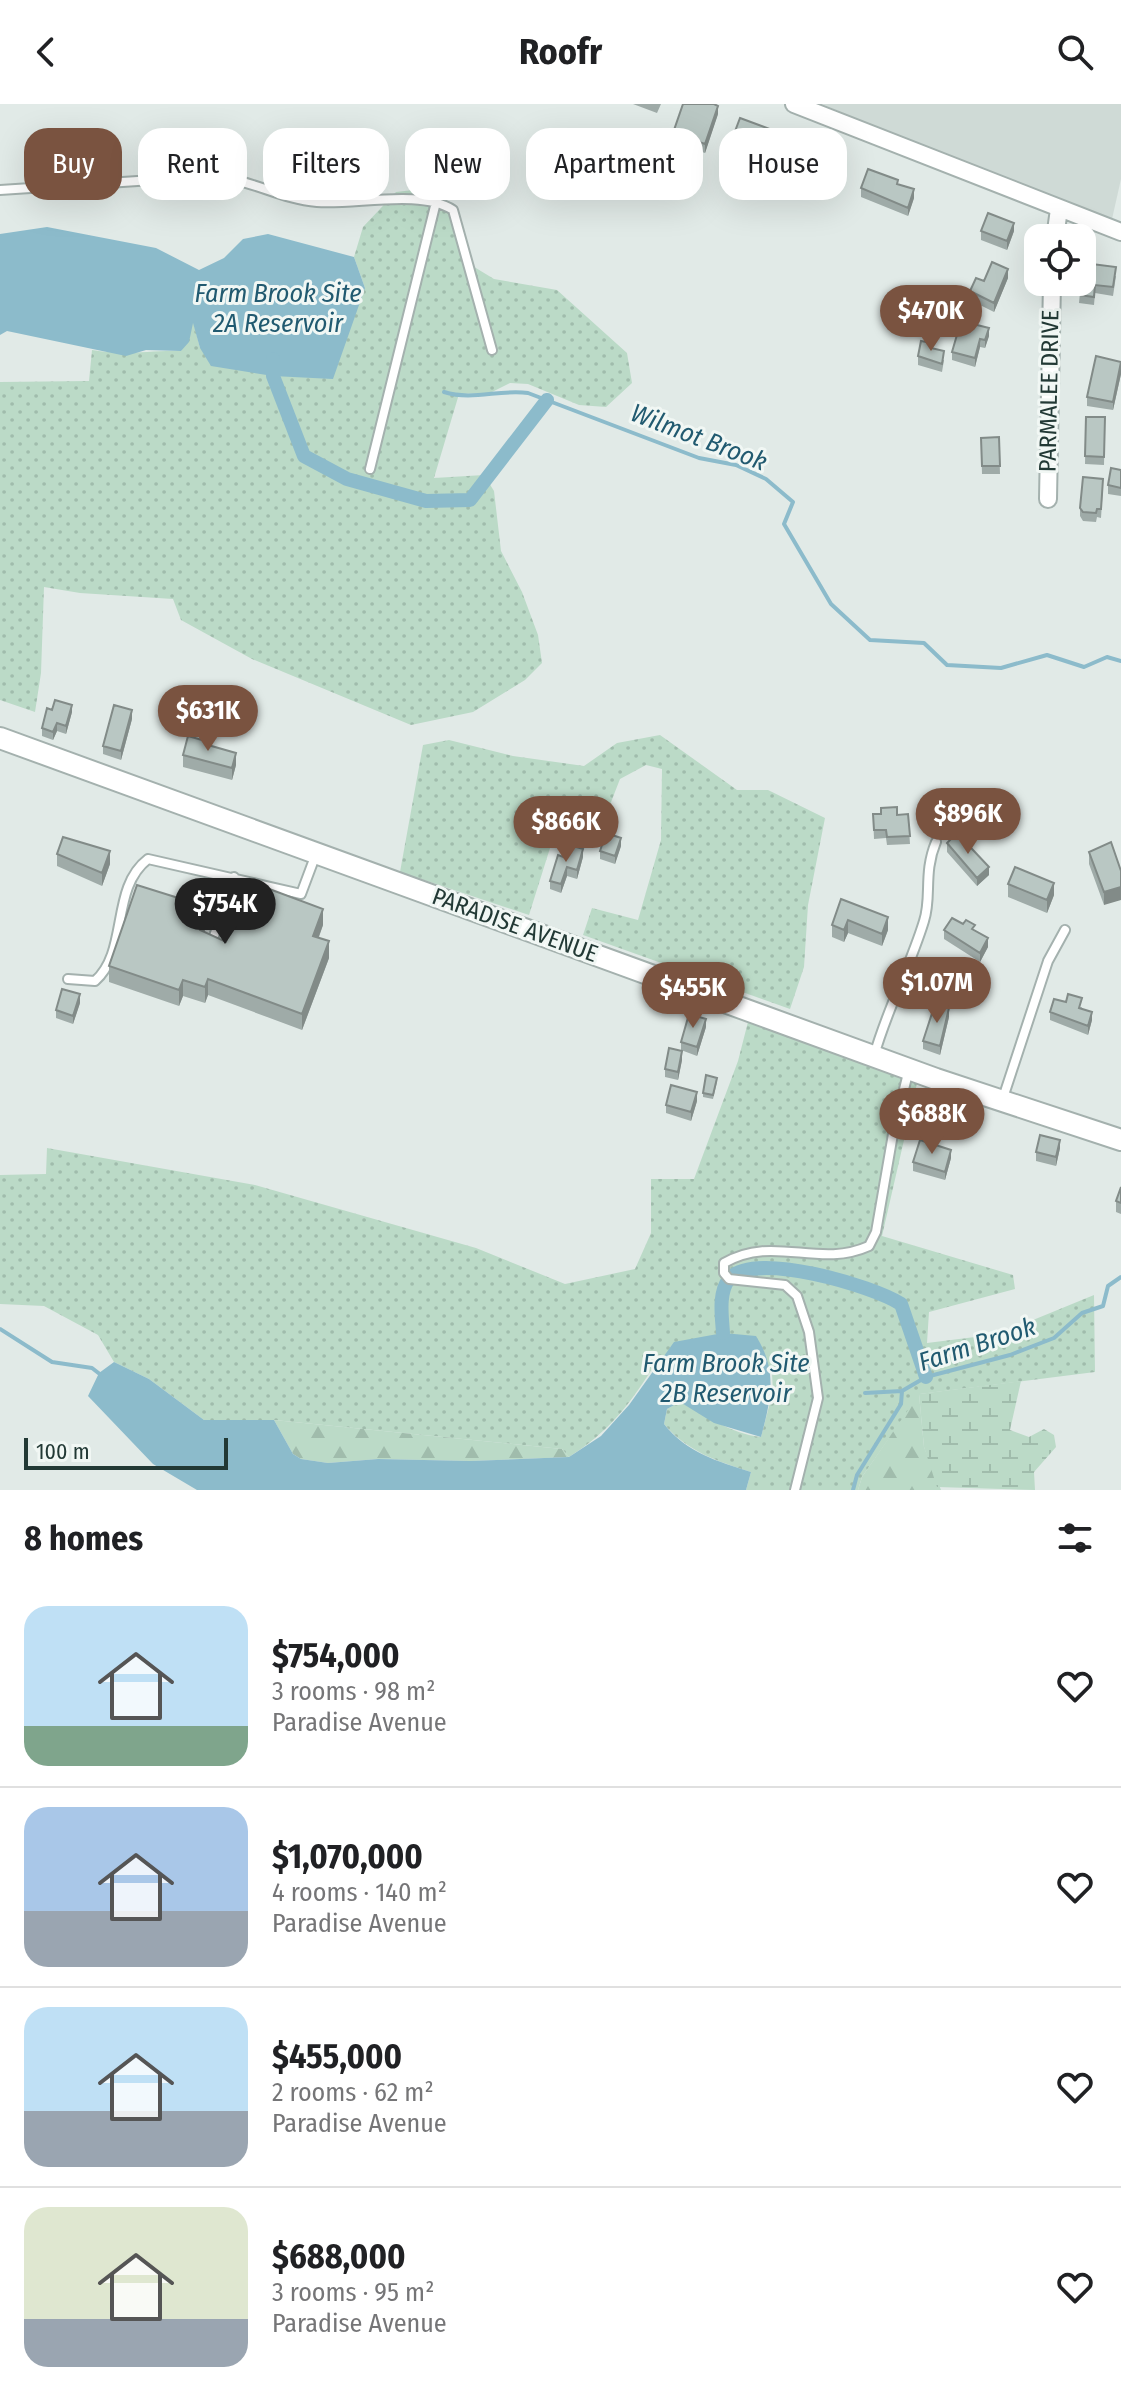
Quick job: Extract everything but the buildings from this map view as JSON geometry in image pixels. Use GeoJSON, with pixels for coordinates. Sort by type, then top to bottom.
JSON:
{"type":"FeatureCollection","features":[{"type":"Feature","properties":{"kind":"street"},"geometry":{"type":"LineString","coordinates":[[794,104],[1121,232]]}},
{"type":"Feature","properties":{"kind":"street"},"geometry":{"type":"LineString","coordinates":[[1057,224],[1059,209]]}},
{"type":"Feature","properties":{"kind":"street","name":"PARMALEE DRIVE"},"geometry":{"type":"LineString","coordinates":[[1048,499],[1052,296]]}},
{"type":"Feature","properties":{"kind":"street","name":"PARADISE AVENUE"},"geometry":{"type":"LineString","coordinates":[[0,738],[1001,1102],[1121,1140]]}},
{"type":"Feature","properties":{"kind":"lane"},"geometry":{"type":"LineString","coordinates":[[0,190],[214,176],[242,179],[314,202],[436,202],[453,210],[492,350]]}},
{"type":"Feature","properties":{"kind":"lane"},"geometry":{"type":"LineString","coordinates":[[370,469],[436,202]]}},
{"type":"Feature","properties":{"kind":"lane"},"geometry":{"type":"LineString","coordinates":[[874,1056],[883,1024],[925,918],[926,883],[936,842]]}},
{"type":"Feature","properties":{"kind":"lane"},"geometry":{"type":"LineString","coordinates":[[68,979],[95,981],[108,969],[125,896],[136,868],[148,859],[301,894],[316,853]]}},
{"type":"Feature","properties":{"kind":"lane"},"geometry":{"type":"LineString","coordinates":[[211,945],[234,877]]}},
{"type":"Feature","properties":{"kind":"lane"},"geometry":{"type":"LineString","coordinates":[[1001,1102],[1048,961],[1065,930]]}},
{"type":"Feature","properties":{"kind":"lane"},"geometry":{"type":"LineString","coordinates":[[795,1490],[818,1398],[809,1332],[797,1296],[785,1285],[729,1279],[724,1273],[724,1263],[734,1257],[774,1249],[830,1258],[869,1246],[876,1232],[893,1134],[909,1069]]}},
{"type":"Feature","properties":{"kind":"shaded area"},"geometry":{"type":"Polygon","coordinates":[[[822,104],[1121,104],[1121,179],[1110,228],[822,104]]]}},
{"type":"Feature","properties":{"kind":"green space"},"geometry":{"type":"Polygon","coordinates":[[[405,191],[405,200],[444,200],[458,227],[466,262],[494,279],[557,290],[627,353],[632,383],[606,407],[579,405],[528,384],[510,383],[490,393],[459,394],[434,478],[484,475],[494,491],[501,551],[522,592],[538,635],[542,663],[525,680],[473,712],[411,725],[252,659],[181,620],[173,599],[80,593],[44,587],[41,673],[35,712],[0,700],[0,382],[89,381],[92,350],[126,353],[181,351],[193,321],[200,348],[365,288],[354,257],[363,227],[396,192],[405,191]]]}},
{"type":"Feature","properties":{"kind":"green space"},"geometry":{"type":"Polygon","coordinates":[[[660,735],[737,790],[768,790],[825,818],[808,905],[804,967],[790,1009],[583,935],[592,908],[638,920],[661,840],[662,769],[646,765],[620,779],[606,815],[561,813],[529,915],[400,872],[423,745],[449,740],[513,756],[584,766],[617,743],[660,735]]]}},
{"type":"Feature","properties":{"kind":"green space"},"geometry":{"type":"Polygon","coordinates":[[[749,1018],[918,1079],[882,1236],[1013,1275],[1015,1289],[929,1312],[927,1343],[999,1334],[1094,1295],[1095,1372],[920,1394],[862,1477],[858,1490],[746,1490],[751,1472],[715,1459],[683,1442],[664,1424],[667,1409],[680,1402],[729,1428],[761,1437],[773,1391],[772,1374],[652,1369],[616,1418],[569,1457],[562,1449],[274,1420],[204,1420],[149,1379],[114,1362],[98,1335],[44,1306],[0,1304],[0,1175],[46,1174],[47,1148],[255,1185],[476,1248],[565,1284],[635,1269],[651,1233],[651,1179],[694,1179],[738,1061],[749,1018]]]}},
{"type":"Feature","properties":{"kind":"green space"},"geometry":{"type":"Polygon","coordinates":[[[1021,1381],[1010,1430],[1029,1437],[1044,1429],[1054,1435],[1056,1447],[1034,1472],[1035,1490],[937,1487],[924,1447],[919,1394],[1021,1381]]]}},
{"type":"Feature","properties":{"kind":"green space"},"geometry":{"type":"Polygon","coordinates":[[[919,1394],[924,1447],[941,1490],[858,1490],[862,1477],[919,1394]]]}},
{"type":"Feature","properties":{"kind":"green space"},"geometry":{"type":"Polygon","coordinates":[[[274,1420],[562,1449],[569,1457],[470,1461],[378,1459],[328,1463],[301,1459],[293,1454],[274,1420]]]}},
{"type":"Feature","properties":{"kind":"water","name":"Farm Brook Site 2A Reservoir"},"geometry":{"type":"Polygon","coordinates":[[[47,227],[156,248],[199,270],[224,258],[243,239],[268,234],[354,257],[365,288],[333,379],[273,376],[211,366],[200,348],[193,323],[189,342],[181,351],[146,350],[126,356],[7,331],[0,335],[0,234],[47,227]]]}},
{"type":"Feature","properties":{"kind":"water","name":"Farm Brook Site 2B Reservoir"},"geometry":{"type":"Polygon","coordinates":[[[723,1333],[756,1336],[763,1349],[770,1373],[770,1398],[761,1437],[714,1423],[680,1402],[667,1409],[664,1424],[693,1449],[751,1472],[746,1490],[197,1490],[153,1464],[88,1396],[99,1373],[114,1362],[149,1379],[204,1420],[274,1420],[293,1454],[301,1459],[328,1463],[378,1459],[470,1461],[569,1457],[601,1436],[629,1405],[674,1342],[723,1333]]]}},
{"type":"Feature","properties":{"kind":"waterway"},"geometry":{"type":"LineString","coordinates":[[273,359],[273,376],[304,456],[347,479],[426,501],[470,500],[547,400]]}},
{"type":"Feature","properties":{"kind":"waterway","name":"Wilmot Brook"},"geometry":{"type":"LineString","coordinates":[[444,392],[465,395],[528,393],[699,458],[736,465],[766,479],[793,502],[784,524],[831,604],[870,640],[924,643],[947,665],[1001,668],[1047,655],[1084,667],[1107,657],[1121,661]]}},
{"type":"Feature","properties":{"kind":"waterway"},"geometry":{"type":"LineString","coordinates":[[723,1333],[722,1298],[729,1279],[742,1271],[762,1268],[814,1274],[866,1288],[901,1304],[926,1377]]}},
{"type":"Feature","properties":{"kind":"waterway","name":"Farm Brook"},"geometry":{"type":"LineString","coordinates":[[865,1393],[902,1391],[926,1377],[1010,1355],[1054,1338],[1082,1313],[1103,1306],[1108,1286],[1121,1277]]}},
{"type":"Feature","properties":{"kind":"waterway","name":"Farm Brook"},"geometry":{"type":"LineString","coordinates":[[0,1329],[52,1362],[92,1368],[101,1375]]}},
{"type":"Feature","properties":{"kind":"waterway"},"geometry":{"type":"LineString","coordinates":[[853,1490],[857,1475],[901,1404],[902,1391]]}}]}
